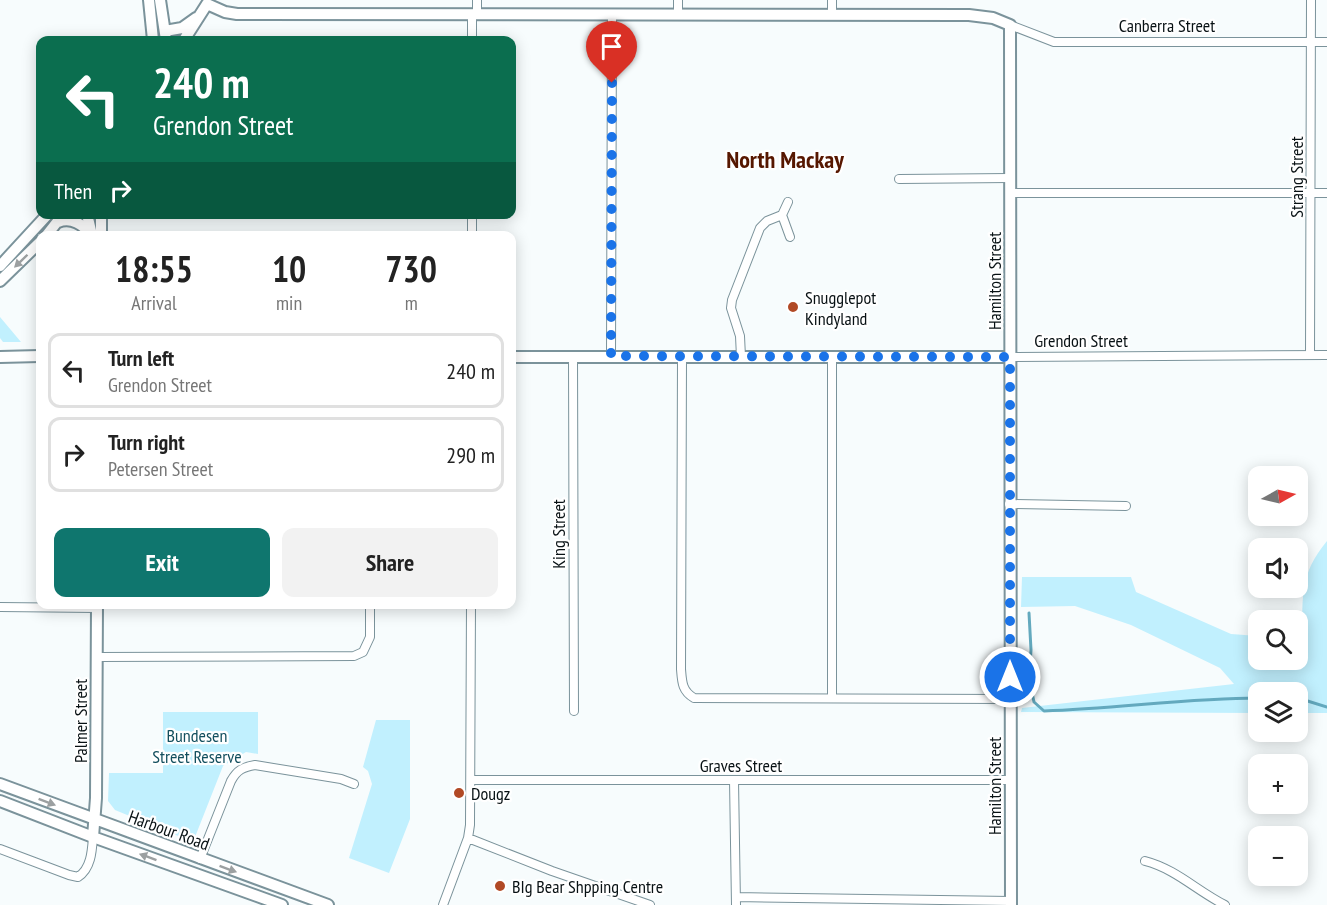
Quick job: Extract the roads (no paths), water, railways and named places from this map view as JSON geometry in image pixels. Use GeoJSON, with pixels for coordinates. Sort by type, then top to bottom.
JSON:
{"type":"FeatureCollection","features":[{"type":"Feature","properties":{"kind":"street"},"geometry":{"type":"LineString","coordinates":[[149,0],[152,36]]}},
{"type":"Feature","properties":{"kind":"street"},"geometry":{"type":"LineString","coordinates":[[160,0],[162,36]]}},
{"type":"Feature","properties":{"kind":"street"},"geometry":{"type":"LineString","coordinates":[[472,36],[477,0]]}},
{"type":"Feature","properties":{"kind":"street"},"geometry":{"type":"LineString","coordinates":[[678,0],[678,15]]}},
{"type":"Feature","properties":{"kind":"street"},"geometry":{"type":"LineString","coordinates":[[832,0],[832,15]]}},
{"type":"Feature","properties":{"kind":"street","name":"Strang Street"},"geometry":{"type":"LineString","coordinates":[[1310,355],[1311,0]]}},
{"type":"Feature","properties":{"kind":"street"},"geometry":{"type":"LineString","coordinates":[[186,36],[208,2],[232,14],[969,15],[993,18],[1010,25]]}},
{"type":"Feature","properties":{"kind":"street"},"geometry":{"type":"LineString","coordinates":[[611,356],[612,14]]}},
{"type":"Feature","properties":{"kind":"street"},"geometry":{"type":"LineString","coordinates":[[168,36],[198,16]]}},
{"type":"Feature","properties":{"kind":"street","name":"Canberra Street"},"geometry":{"type":"LineString","coordinates":[[1010,25],[1054,42],[1327,42]]}},
{"type":"Feature","properties":{"kind":"street","name":"Hamilton Street"},"geometry":{"type":"LineString","coordinates":[[1010,25],[1011,903]]}},
{"type":"Feature","properties":{"kind":"street"},"geometry":{"type":"LineString","coordinates":[[899,179],[1010,178]]}},
{"type":"Feature","properties":{"kind":"street"},"geometry":{"type":"LineString","coordinates":[[1010,193],[1327,193]]}},
{"type":"Feature","properties":{"kind":"street"},"geometry":{"type":"LineString","coordinates":[[741,357],[740,336],[731,308],[732,300],[760,228],[767,221],[782,215],[788,202]]}},
{"type":"Feature","properties":{"kind":"street"},"geometry":{"type":"LineString","coordinates":[[782,215],[790,237]]}},
{"type":"Feature","properties":{"kind":"street"},"geometry":{"type":"LineString","coordinates":[[0,266],[43,219]]}},
{"type":"Feature","properties":{"kind":"street"},"geometry":{"type":"LineString","coordinates":[[50,231],[60,219]]}},
{"type":"Feature","properties":{"kind":"street"},"geometry":{"type":"LineString","coordinates":[[64,219],[88,231]]}},
{"type":"Feature","properties":{"kind":"street"},"geometry":{"type":"LineString","coordinates":[[0,280],[36,246]]}},
{"type":"Feature","properties":{"kind":"street","name":"Grendon Street"},"geometry":{"type":"LineString","coordinates":[[516,357],[1327,355]]}},
{"type":"Feature","properties":{"kind":"street"},"geometry":{"type":"LineString","coordinates":[[0,357],[36,356]]}},
{"type":"Feature","properties":{"kind":"street","name":"King Street"},"geometry":{"type":"LineString","coordinates":[[573,356],[574,711]]}},
{"type":"Feature","properties":{"kind":"street"},"geometry":{"type":"LineString","coordinates":[[682,357],[681,669],[683,687],[687,694],[694,698],[1010,699]]}},
{"type":"Feature","properties":{"kind":"street"},"geometry":{"type":"LineString","coordinates":[[832,357],[832,698]]}},
{"type":"Feature","properties":{"kind":"street"},"geometry":{"type":"LineString","coordinates":[[1009,504],[1126,506]]}},
{"type":"Feature","properties":{"kind":"street"},"geometry":{"type":"LineString","coordinates":[[0,607],[36,607]]}},
{"type":"Feature","properties":{"kind":"street","name":"Palmer Street"},"geometry":{"type":"LineString","coordinates":[[93,837],[97,609]]}},
{"type":"Feature","properties":{"kind":"street"},"geometry":{"type":"LineString","coordinates":[[97,657],[354,656],[363,652],[370,637],[370,609]]}},
{"type":"Feature","properties":{"kind":"street"},"geometry":{"type":"LineString","coordinates":[[443,905],[468,838],[471,780],[471,609]]}},
{"type":"Feature","properties":{"kind":"street"},"geometry":{"type":"LineString","coordinates":[[200,859],[231,781],[235,773],[246,766],[255,765],[341,779],[354,784]]}},
{"type":"Feature","properties":{"kind":"street","name":"Graves Street"},"geometry":{"type":"LineString","coordinates":[[471,780],[1010,780]]}},
{"type":"Feature","properties":{"kind":"street"},"geometry":{"type":"LineString","coordinates":[[734,780],[736,901],[1011,903]]}},
{"type":"Feature","properties":{"kind":"street","name":"Harbour Road"},"geometry":{"type":"LineString","coordinates":[[0,784],[328,905]]}},
{"type":"Feature","properties":{"kind":"street","name":"Harbour Road"},"geometry":{"type":"LineString","coordinates":[[0,801],[282,905]]}},
{"type":"Feature","properties":{"kind":"street"},"geometry":{"type":"LineString","coordinates":[[0,849],[78,877],[85,871],[92,852],[93,837]]}},
{"type":"Feature","properties":{"kind":"street"},"geometry":{"type":"LineString","coordinates":[[468,838],[552,871],[650,905]]}},
{"type":"Feature","properties":{"kind":"street"},"geometry":{"type":"LineString","coordinates":[[1145,861],[1161,865],[1176,873],[1225,905]]}},
{"type":"Feature","properties":{"kind":"waterway"},"geometry":{"type":"LineString","coordinates":[[1029,613],[1031,650],[1029,679],[1034,702],[1044,711],[1248,698]]}},
{"type":"Feature","properties":{"kind":"waterway"},"geometry":{"type":"LineString","coordinates":[[1308,701],[1327,707]]}},
{"type":"Feature","properties":{"kind":"place","name":"Snugglepot Kindyland"},"geometry":{"type":"Point","coordinates":[793,307]}},
{"type":"Feature","properties":{"kind":"place","name":"Dougz"},"geometry":{"type":"Point","coordinates":[459,793]}},
{"type":"Feature","properties":{"kind":"place","name":"BIg Bear Shpping Centre"},"geometry":{"type":"Point","coordinates":[500,886]}},
{"type":"Feature","properties":{"kind":"district","name":"North Mackay"},"geometry":{"type":"Point","coordinates":[785,159]}},
{"type":"Feature","properties":{"kind":"park label","name":"Bundesen Street Reserve"},"geometry":{"type":"Point","coordinates":[197,745]}}]}
